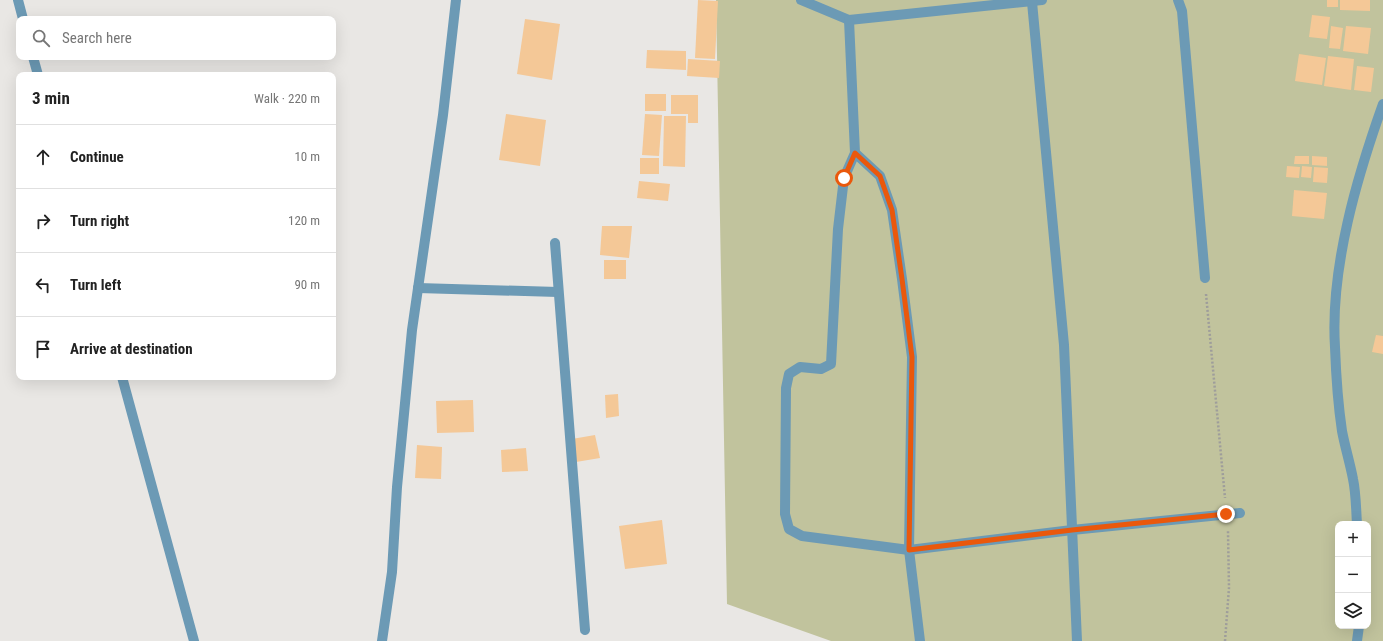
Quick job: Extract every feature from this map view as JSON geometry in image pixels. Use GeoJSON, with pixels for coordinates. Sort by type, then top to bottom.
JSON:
{"type":"FeatureCollection","features":[{"type":"Feature","properties":{"kind":"street"},"geometry":{"type":"LineString","coordinates":[[18,0],[22,16]]}},
{"type":"Feature","properties":{"kind":"street"},"geometry":{"type":"LineString","coordinates":[[382,641],[392,572],[397,487],[412,330],[443,115],[456,0]]}},
{"type":"Feature","properties":{"kind":"street"},"geometry":{"type":"LineString","coordinates":[[801,0],[849,20],[1037,1],[1064,345],[1078,641]]}},
{"type":"Feature","properties":{"kind":"street"},"geometry":{"type":"LineString","coordinates":[[1178,0],[1182,11],[1205,278]]}},
{"type":"Feature","properties":{"kind":"street"},"geometry":{"type":"LineString","coordinates":[[849,20],[855,153],[844,178],[838,229],[831,364],[821,369],[800,367],[789,374],[786,388],[786,514],[789,529],[802,536],[909,550],[1072,530],[1240,513]]}},
{"type":"Feature","properties":{"kind":"street"},"geometry":{"type":"LineString","coordinates":[[34,60],[37,72]]}},
{"type":"Feature","properties":{"kind":"street"},"geometry":{"type":"LineString","coordinates":[[1357,521],[1353,481],[1342,431],[1335,345],[1335,309],[1342,257],[1353,200],[1366,153],[1383,104]]}},
{"type":"Feature","properties":{"kind":"street"},"geometry":{"type":"LineString","coordinates":[[855,153],[880,176],[892,210],[902,279],[912,357],[909,550],[920,641]]}},
{"type":"Feature","properties":{"kind":"street"},"geometry":{"type":"LineString","coordinates":[[555,243],[585,630]]}},
{"type":"Feature","properties":{"kind":"street"},"geometry":{"type":"LineString","coordinates":[[418,288],[558,292]]}},
{"type":"Feature","properties":{"kind":"street"},"geometry":{"type":"LineString","coordinates":[[123,380],[194,641]]}},
{"type":"Feature","properties":{"kind":"street"},"geometry":{"type":"LineString","coordinates":[[1357,641],[1359,629]]}},
{"type":"Feature","properties":{"kind":"path"},"geometry":{"type":"LineString","coordinates":[[1205,278],[1228,523],[1229,588],[1225,641]]}},
{"type":"Feature","properties":{"kind":"green space"},"geometry":{"type":"Polygon","coordinates":[[[716,0],[1383,0],[1383,641],[831,641],[727,604],[716,0]]]}},
{"type":"Feature","properties":{"kind":"building"},"geometry":{"type":"Polygon","coordinates":[[[698,0],[718,1],[715,59],[695,58],[698,0]]]}},
{"type":"Feature","properties":{"kind":"building"},"geometry":{"type":"Polygon","coordinates":[[[1327,0],[1338,0],[1338,7],[1327,7],[1327,0]]]}},
{"type":"Feature","properties":{"kind":"building"},"geometry":{"type":"Polygon","coordinates":[[[1340,0],[1370,0],[1370,11],[1340,10],[1340,0]]]}},
{"type":"Feature","properties":{"kind":"building"},"geometry":{"type":"Polygon","coordinates":[[[1312,15],[1330,17],[1327,39],[1309,37],[1312,15]]]}},
{"type":"Feature","properties":{"kind":"building"},"geometry":{"type":"Polygon","coordinates":[[[525,19],[560,24],[552,80],[517,74],[525,19]]]}},
{"type":"Feature","properties":{"kind":"building"},"geometry":{"type":"Polygon","coordinates":[[[1331,26],[1343,28],[1340,49],[1329,48],[1331,26]]]}},
{"type":"Feature","properties":{"kind":"building"},"geometry":{"type":"Polygon","coordinates":[[[1346,26],[1371,28],[1368,54],[1343,51],[1346,26]]]}},
{"type":"Feature","properties":{"kind":"building"},"geometry":{"type":"Polygon","coordinates":[[[647,50],[686,51],[686,70],[646,68],[647,50]]]}},
{"type":"Feature","properties":{"kind":"building"},"geometry":{"type":"Polygon","coordinates":[[[1299,54],[1326,58],[1322,85],[1295,81],[1299,54]]]}},
{"type":"Feature","properties":{"kind":"building"},"geometry":{"type":"Polygon","coordinates":[[[1328,56],[1354,59],[1351,90],[1324,86],[1328,56]]]}},
{"type":"Feature","properties":{"kind":"building"},"geometry":{"type":"Polygon","coordinates":[[[688,59],[720,61],[719,78],[687,76],[688,59]]]}},
{"type":"Feature","properties":{"kind":"building"},"geometry":{"type":"Polygon","coordinates":[[[1357,66],[1374,68],[1371,92],[1354,90],[1357,66]]]}},
{"type":"Feature","properties":{"kind":"building"},"geometry":{"type":"Polygon","coordinates":[[[645,94],[666,94],[666,111],[645,111],[645,94]]]}},
{"type":"Feature","properties":{"kind":"building"},"geometry":{"type":"Polygon","coordinates":[[[671,95],[698,95],[698,123],[688,123],[688,114],[671,114],[671,95]]]}},
{"type":"Feature","properties":{"kind":"building"},"geometry":{"type":"Polygon","coordinates":[[[506,114],[546,120],[540,166],[499,160],[506,114]]]}},
{"type":"Feature","properties":{"kind":"building"},"geometry":{"type":"Polygon","coordinates":[[[645,114],[662,115],[659,156],[642,155],[645,114]]]}},
{"type":"Feature","properties":{"kind":"building"},"geometry":{"type":"Polygon","coordinates":[[[664,116],[686,116],[685,167],[663,166],[664,116]]]}},
{"type":"Feature","properties":{"kind":"building"},"geometry":{"type":"Polygon","coordinates":[[[1295,156],[1309,156],[1309,164],[1294,164],[1295,156]]]}},
{"type":"Feature","properties":{"kind":"building"},"geometry":{"type":"Polygon","coordinates":[[[1312,156],[1327,157],[1327,166],[1312,165],[1312,156]]]}},
{"type":"Feature","properties":{"kind":"building"},"geometry":{"type":"Polygon","coordinates":[[[640,158],[659,158],[659,174],[640,174],[640,158]]]}},
{"type":"Feature","properties":{"kind":"building"},"geometry":{"type":"Polygon","coordinates":[[[1287,166],[1300,167],[1299,178],[1286,177],[1287,166]]]}},
{"type":"Feature","properties":{"kind":"building"},"geometry":{"type":"Polygon","coordinates":[[[1302,166],[1312,167],[1311,178],[1301,177],[1302,166]]]}},
{"type":"Feature","properties":{"kind":"building"},"geometry":{"type":"Polygon","coordinates":[[[1314,167],[1328,168],[1327,183],[1313,182],[1314,167]]]}},
{"type":"Feature","properties":{"kind":"building"},"geometry":{"type":"Polygon","coordinates":[[[639,181],[670,184],[668,201],[637,198],[639,181]]]}},
{"type":"Feature","properties":{"kind":"building"},"geometry":{"type":"Polygon","coordinates":[[[1294,190],[1327,193],[1324,219],[1292,216],[1294,190]]]}},
{"type":"Feature","properties":{"kind":"building"},"geometry":{"type":"Polygon","coordinates":[[[602,226],[632,226],[629,258],[600,255],[602,226]]]}},
{"type":"Feature","properties":{"kind":"building"},"geometry":{"type":"Polygon","coordinates":[[[604,260],[626,260],[626,279],[604,279],[604,260]]]}},
{"type":"Feature","properties":{"kind":"building"},"geometry":{"type":"Polygon","coordinates":[[[1376,335],[1383,336],[1383,354],[1372,352],[1376,335]]]}},
{"type":"Feature","properties":{"kind":"building"},"geometry":{"type":"Polygon","coordinates":[[[618,394],[619,416],[606,418],[605,395],[618,394]]]}},
{"type":"Feature","properties":{"kind":"building"},"geometry":{"type":"Polygon","coordinates":[[[473,400],[474,432],[437,433],[436,401],[473,400]]]}},
{"type":"Feature","properties":{"kind":"building"},"geometry":{"type":"Polygon","coordinates":[[[595,435],[600,458],[576,462],[572,439],[595,435]]]}},
{"type":"Feature","properties":{"kind":"building"},"geometry":{"type":"Polygon","coordinates":[[[417,445],[442,447],[441,479],[415,478],[417,445]]]}},
{"type":"Feature","properties":{"kind":"building"},"geometry":{"type":"Polygon","coordinates":[[[526,448],[528,471],[502,472],[501,450],[526,448]]]}},
{"type":"Feature","properties":{"kind":"building"},"geometry":{"type":"Polygon","coordinates":[[[662,520],[667,564],[625,569],[619,526],[662,520]]]}},
{"type":"Feature","properties":{"kind":"route"},"geometry":{"type":"LineString","coordinates":[[844,178],[855,153],[880,176],[892,210],[912,357],[909,550],[1072,530],[1226,514]]}}]}
